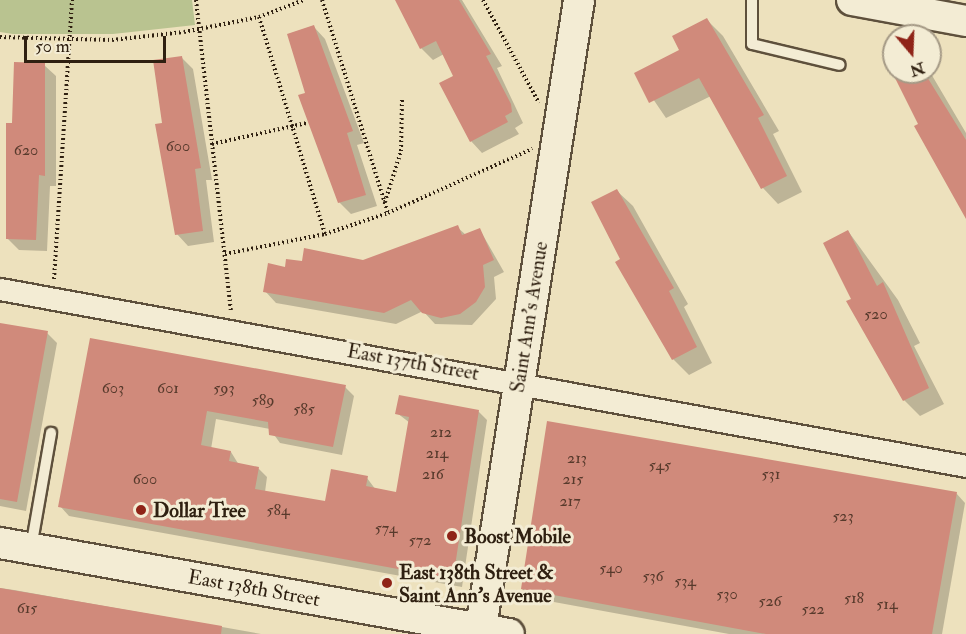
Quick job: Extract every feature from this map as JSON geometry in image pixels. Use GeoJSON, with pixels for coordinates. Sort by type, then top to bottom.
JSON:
{"type":"FeatureCollection","features":[{"type":"Feature","properties":{"kind":"street","name":"Saint Ann's Avenue"},"geometry":{"type":"LineString","coordinates":[[490,632],[518,382],[579,0]]}},
{"type":"Feature","properties":{"kind":"street"},"geometry":{"type":"LineString","coordinates":[[852,0],[966,21]]}},
{"type":"Feature","properties":{"kind":"street","name":"East 137th Street"},"geometry":{"type":"LineString","coordinates":[[0,289],[518,382],[966,466]]}},
{"type":"Feature","properties":{"kind":"street","name":"East 138th Street"},"geometry":{"type":"LineString","coordinates":[[0,543],[490,632]]}},
{"type":"Feature","properties":{"kind":"lane"},"geometry":{"type":"LineString","coordinates":[[752,0],[752,44],[840,65]]}},
{"type":"Feature","properties":{"kind":"lane"},"geometry":{"type":"LineString","coordinates":[[31,548],[51,433]]}},
{"type":"Feature","properties":{"kind":"path"},"geometry":{"type":"LineString","coordinates":[[53,298],[66,39],[72,0]]}},
{"type":"Feature","properties":{"kind":"path"},"geometry":{"type":"LineString","coordinates":[[196,0],[233,330]]}},
{"type":"Feature","properties":{"kind":"path"},"geometry":{"type":"LineString","coordinates":[[0,37],[66,39],[200,29],[259,17],[304,0]]}},
{"type":"Feature","properties":{"kind":"path"},"geometry":{"type":"LineString","coordinates":[[322,0],[388,213]]}},
{"type":"Feature","properties":{"kind":"path"},"geometry":{"type":"LineString","coordinates":[[225,254],[325,234],[388,213],[558,137],[483,0]]}},
{"type":"Feature","properties":{"kind":"path"},"geometry":{"type":"LineString","coordinates":[[259,17],[325,234]]}},
{"type":"Feature","properties":{"kind":"path"},"geometry":{"type":"LineString","coordinates":[[385,203],[401,151],[402,100]]}},
{"type":"Feature","properties":{"kind":"path"},"geometry":{"type":"LineString","coordinates":[[212,144],[307,123]]}},
{"type":"Feature","properties":{"kind":"green space"},"geometry":{"type":"Polygon","coordinates":[[[0,0],[192,0],[195,25],[113,34],[13,34],[0,32],[0,0]]]}},
{"type":"Feature","properties":{"kind":"building"},"geometry":{"type":"Polygon","coordinates":[[[395,0],[459,0],[491,54],[486,56],[511,104],[512,112],[505,116],[508,122],[470,142],[439,83],[453,76],[436,41],[420,49],[395,0]]]}},
{"type":"Feature","properties":{"kind":"building"},"geometry":{"type":"Polygon","coordinates":[[[707,18],[764,115],[758,118],[787,176],[761,189],[699,78],[649,103],[634,73],[679,50],[672,36],[707,18]]]}},
{"type":"Feature","properties":{"kind":"building"},"geometry":{"type":"Polygon","coordinates":[[[314,25],[353,131],[347,133],[366,195],[338,203],[298,95],[305,93],[287,34],[314,25]]]}},
{"type":"Feature","properties":{"kind":"building"},"geometry":{"type":"Polygon","coordinates":[[[182,56],[201,168],[195,169],[203,231],[175,235],[155,124],[162,123],[153,60],[182,56]]]}},
{"type":"Feature","properties":{"kind":"building"},"geometry":{"type":"Polygon","coordinates":[[[14,62],[45,63],[45,176],[39,175],[36,240],[6,239],[6,123],[12,123],[14,62]]]}},
{"type":"Feature","properties":{"kind":"building"},"geometry":{"type":"Polygon","coordinates":[[[898,84],[931,84],[966,140],[966,219],[914,126],[918,124],[898,84]]]}},
{"type":"Feature","properties":{"kind":"building"},"geometry":{"type":"Polygon","coordinates":[[[617,189],[674,288],[669,291],[697,347],[672,360],[615,262],[620,259],[591,202],[617,189]]]}},
{"type":"Feature","properties":{"kind":"building"},"geometry":{"type":"Polygon","coordinates":[[[458,225],[462,235],[480,228],[494,260],[483,265],[485,287],[476,302],[460,314],[441,318],[422,313],[411,300],[384,313],[263,292],[268,263],[285,267],[286,259],[302,261],[304,248],[363,260],[458,225]]]}},
{"type":"Feature","properties":{"kind":"building"},"geometry":{"type":"Polygon","coordinates":[[[848,230],[877,286],[883,282],[929,388],[903,401],[846,301],[851,299],[823,243],[848,230]]]}},
{"type":"Feature","properties":{"kind":"building"},"geometry":{"type":"Polygon","coordinates":[[[0,323],[48,331],[17,502],[0,499],[0,323]]]}},
{"type":"Feature","properties":{"kind":"building"},"geometry":{"type":"Polygon","coordinates":[[[90,338],[346,385],[333,447],[269,435],[268,422],[207,411],[201,445],[231,451],[229,461],[259,467],[255,489],[325,501],[331,469],[368,476],[366,486],[396,492],[409,417],[395,414],[399,395],[479,410],[453,579],[58,507],[90,338]]]}},
{"type":"Feature","properties":{"kind":"building"},"geometry":{"type":"Polygon","coordinates":[[[547,421],[957,492],[932,634],[766,634],[521,589],[547,421]]]}},
{"type":"Feature","properties":{"kind":"building"},"geometry":{"type":"Polygon","coordinates":[[[0,588],[222,626],[221,634],[0,634],[0,588]]]}},
{"type":"Feature","properties":{"kind":"place","name":"Dollar Tree"},"geometry":{"type":"Point","coordinates":[141,510]}},
{"type":"Feature","properties":{"kind":"place","name":"Boost Mobile"},"geometry":{"type":"Point","coordinates":[452,536]}},
{"type":"Feature","properties":{"kind":"place","name":"East 138th Street & Saint Ann's Avenue"},"geometry":{"type":"Point","coordinates":[387,583]}}]}
